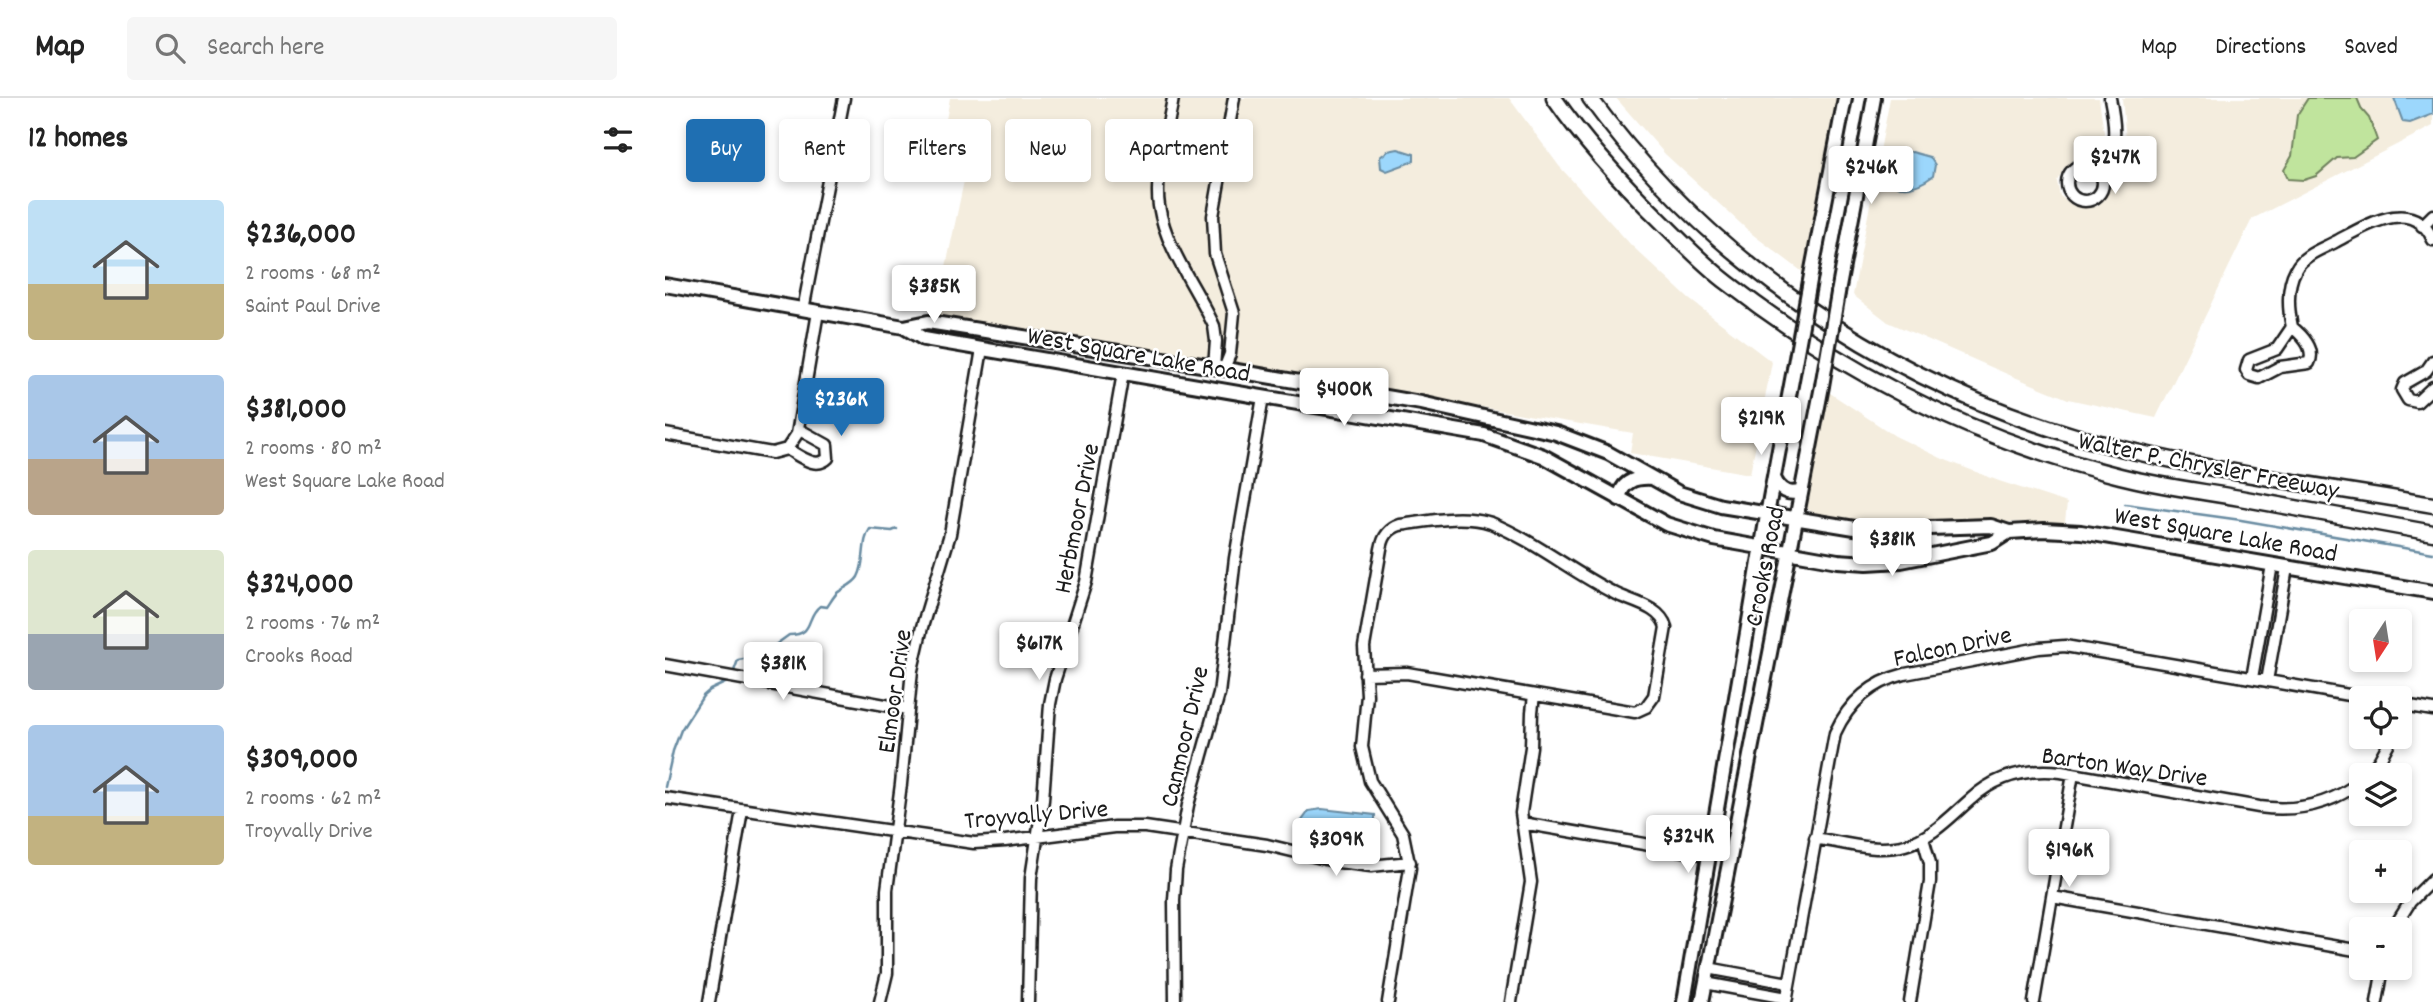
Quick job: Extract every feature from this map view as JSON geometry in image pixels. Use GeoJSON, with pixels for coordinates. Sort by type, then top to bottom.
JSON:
{"type":"FeatureCollection","features":[{"type":"Feature","properties":{"kind":"highway","name":"Walter P. Chrysler Freeway"},"geometry":{"type":"LineString","coordinates":[[1554,98],[1588,143],[1635,196],[1726,282],[1812,344],[1875,382],[1920,405],[2023,448],[2121,477],[2433,533]]}},
{"type":"Feature","properties":{"kind":"highway","name":"Walter P. Chrysler Freeway"},"geometry":{"type":"LineString","coordinates":[[1590,98],[1656,179],[1713,235],[1817,315],[1905,367],[1951,390],[2030,422],[2143,453],[2433,505]]}},
{"type":"Feature","properties":{"kind":"main road","name":"Crooks Road"},"geometry":{"type":"LineString","coordinates":[[1684,1002],[1767,514],[1845,98]]}},
{"type":"Feature","properties":{"kind":"main road","name":"Crooks Road"},"geometry":{"type":"LineString","coordinates":[[1702,1002],[1822,387],[1874,98]]}},
{"type":"Feature","properties":{"kind":"main road","name":"West Square Lake Road"},"geometry":{"type":"LineString","coordinates":[[665,285],[904,327],[924,339],[1473,432],[1528,449],[1569,469],[1649,516],[1685,532],[1762,548],[1852,562],[1886,562],[1992,543],[2009,532]]}},
{"type":"Feature","properties":{"kind":"main road","name":"West Square Lake Road"},"geometry":{"type":"LineString","coordinates":[[904,327],[927,322],[1421,403],[1566,436],[1598,448],[1679,493],[1700,501],[1795,519],[1867,530],[1991,526],[2009,532],[2056,530],[2095,534],[2433,592]]}},
{"type":"Feature","properties":{"kind":"main road"},"geometry":{"type":"LineString","coordinates":[[948,343],[949,333],[957,327]]}},
{"type":"Feature","properties":{"kind":"main road"},"geometry":{"type":"LineString","coordinates":[[1210,388],[1219,383],[1219,368]]}},
{"type":"Feature","properties":{"kind":"main road"},"geometry":{"type":"LineString","coordinates":[[1363,414],[1363,400],[1372,394]]}},
{"type":"Feature","properties":{"kind":"main road"},"geometry":{"type":"LineString","coordinates":[[1528,449],[1539,445],[1542,430]]}},
{"type":"Feature","properties":{"kind":"main road"},"geometry":{"type":"LineString","coordinates":[[1619,499],[1626,483],[1640,478],[1652,478]]}},
{"type":"Feature","properties":{"kind":"main road"},"geometry":{"type":"LineString","coordinates":[[1774,478],[1783,490],[1792,493],[1801,491]]}},
{"type":"Feature","properties":{"kind":"main road"},"geometry":{"type":"LineString","coordinates":[[1913,558],[1921,548],[1921,530]]}},
{"type":"Feature","properties":{"kind":"main road"},"geometry":{"type":"LineString","coordinates":[[1755,585],[1769,584],[1777,589],[1780,595]]}},
{"type":"Feature","properties":{"kind":"main road"},"geometry":{"type":"LineString","coordinates":[[1732,720],[1741,728],[1756,729]]}},
{"type":"Feature","properties":{"kind":"main road"},"geometry":{"type":"LineString","coordinates":[[1709,853],[1724,854],[1728,861]]}},
{"type":"Feature","properties":{"kind":"main road"},"geometry":{"type":"LineString","coordinates":[[1689,974],[1697,981],[1705,983]]}},
{"type":"Feature","properties":{"kind":"street"},"geometry":{"type":"LineString","coordinates":[[803,310],[844,98]]}},
{"type":"Feature","properties":{"kind":"street"},"geometry":{"type":"LineString","coordinates":[[1173,98],[1159,185],[1159,205],[1164,225],[1213,326],[1219,368]]}},
{"type":"Feature","properties":{"kind":"street"},"geometry":{"type":"LineString","coordinates":[[1219,368],[1230,354],[1234,313],[1215,254],[1213,216],[1234,98]]}},
{"type":"Feature","properties":{"kind":"street"},"geometry":{"type":"LineString","coordinates":[[2098,167],[2109,155],[2115,137],[2110,98]]}},
{"type":"Feature","properties":{"kind":"street"},"geometry":{"type":"LineString","coordinates":[[2292,327],[2277,349],[2249,359],[2246,370],[2249,375],[2259,378],[2280,367],[2309,363],[2312,358],[2303,336],[2292,327],[2288,303],[2295,270],[2307,257],[2384,217],[2402,217],[2429,232],[2433,215]]}},
{"type":"Feature","properties":{"kind":"street"},"geometry":{"type":"LineString","coordinates":[[665,434],[772,453],[787,449],[795,441],[798,429],[818,312]]}},
{"type":"Feature","properties":{"kind":"street","name":"Elmoor Drive"},"geometry":{"type":"LineString","coordinates":[[880,1002],[887,973],[887,890],[903,771],[907,709],[917,645],[950,534],[982,349]]}},
{"type":"Feature","properties":{"kind":"street"},"geometry":{"type":"LineString","coordinates":[[2433,361],[2425,370],[2405,383],[2403,393],[2408,400],[2417,402],[2433,387]]}},
{"type":"Feature","properties":{"kind":"street","name":"Herbmoor Drive"},"geometry":{"type":"LineString","coordinates":[[1028,1002],[1031,878],[1044,800],[1050,704],[1055,679],[1086,582],[1123,373]]}},
{"type":"Feature","properties":{"kind":"street","name":"Canmoor Drive"},"geometry":{"type":"LineString","coordinates":[[1175,1002],[1174,900],[1183,831],[1219,694],[1235,558],[1263,397]]}},
{"type":"Feature","properties":{"kind":"street"},"geometry":{"type":"LineString","coordinates":[[787,449],[817,464],[823,463],[829,454],[827,445],[798,429]]}},
{"type":"Feature","properties":{"kind":"street"},"geometry":{"type":"LineString","coordinates":[[1365,674],[1407,673],[1632,712],[1646,708],[1655,692],[1666,631],[1663,618],[1653,610],[1611,592],[1491,523],[1471,518],[1457,519],[1400,525],[1389,531],[1382,543],[1365,639],[1365,674],[1367,703],[1362,747],[1365,766],[1377,794],[1400,828],[1410,862],[1388,1002]]}},
{"type":"Feature","properties":{"kind":"street"},"geometry":{"type":"LineString","coordinates":[[2252,678],[2272,565]]}},
{"type":"Feature","properties":{"kind":"street"},"geometry":{"type":"LineString","coordinates":[[2267,681],[2287,568]]}},
{"type":"Feature","properties":{"kind":"street","name":"Falcon Drive"},"geometry":{"type":"LineString","coordinates":[[1786,1000],[1831,750],[1839,725],[1857,699],[1876,685],[1895,676],[2039,648],[2065,646],[2349,695]]}},
{"type":"Feature","properties":{"kind":"street"},"geometry":{"type":"LineString","coordinates":[[665,665],[907,709]]}},
{"type":"Feature","properties":{"kind":"street"},"geometry":{"type":"LineString","coordinates":[[1511,1002],[1531,882],[1522,823],[1522,804],[1531,747],[1534,695]]}},
{"type":"Feature","properties":{"kind":"street"},"geometry":{"type":"LineString","coordinates":[[2412,708],[2433,710]]}},
{"type":"Feature","properties":{"kind":"street","name":"Barton Way Drive"},"geometry":{"type":"LineString","coordinates":[[1815,838],[1884,848],[1908,844],[1940,827],[1978,793],[2005,778],[2033,771],[2073,774],[2286,809],[2324,803],[2349,789]]}},
{"type":"Feature","properties":{"kind":"street"},"geometry":{"type":"LineString","coordinates":[[2034,1002],[2073,774]]}},
{"type":"Feature","properties":{"kind":"street","name":"Troyvally Drive"},"geometry":{"type":"LineString","coordinates":[[665,798],[974,843],[1114,827],[1145,827],[1267,845],[1338,862],[1371,866],[1410,862]]}},
{"type":"Feature","properties":{"kind":"street"},"geometry":{"type":"LineString","coordinates":[[709,1002],[742,810]]}},
{"type":"Feature","properties":{"kind":"street"},"geometry":{"type":"LineString","coordinates":[[1522,823],[1709,853]]}},
{"type":"Feature","properties":{"kind":"street"},"geometry":{"type":"LineString","coordinates":[[1910,1002],[1930,882],[1930,863],[1923,838]]}},
{"type":"Feature","properties":{"kind":"street"},"geometry":{"type":"LineString","coordinates":[[2401,917],[2410,902],[2433,879]]}},
{"type":"Feature","properties":{"kind":"street"},"geometry":{"type":"LineString","coordinates":[[2052,897],[2349,949]]}},
{"type":"Feature","properties":{"kind":"street"},"geometry":{"type":"LineString","coordinates":[[1708,968],[1789,983]]}},
{"type":"Feature","properties":{"kind":"street"},"geometry":{"type":"LineString","coordinates":[[2377,1002],[2381,980]]}},
{"type":"Feature","properties":{"kind":"street"},"geometry":{"type":"LineString","coordinates":[[1705,983],[1786,1000]]}},
{"type":"Feature","properties":{"kind":"shaded area"},"geometry":{"type":"Polygon","coordinates":[[[950,98],[1509,98],[1559,166],[1631,245],[1689,299],[1772,362],[1750,474],[1630,453],[1633,433],[1300,376],[1207,356],[1175,356],[935,319],[964,182],[991,182],[991,119],[946,119],[950,98]]]}},
{"type":"Feature","properties":{"kind":"shaded area"},"geometry":{"type":"Polygon","coordinates":[[[1616,98],[1837,98],[1804,273],[1752,234],[1665,154],[1616,98]]]}},
{"type":"Feature","properties":{"kind":"shaded area"},"geometry":{"type":"Polygon","coordinates":[[[1890,98],[2099,98],[2104,133],[2100,149],[2072,161],[2064,168],[2057,181],[2060,196],[2074,206],[2084,208],[2098,206],[2123,164],[2126,139],[2122,98],[2433,98],[2433,126],[2252,219],[2156,418],[2068,399],[1888,322],[1853,295],[1890,98]]]}},
{"type":"Feature","properties":{"kind":"shaded area"},"geometry":{"type":"Polygon","coordinates":[[[1827,391],[1895,436],[1943,459],[2067,503],[2065,522],[1874,522],[1813,513],[1807,508],[1807,496],[1827,391]]]}},
{"type":"Feature","properties":{"kind":"green space"},"geometry":{"type":"Polygon","coordinates":[[[2308,98],[2357,98],[2369,118],[2377,140],[2353,157],[2337,158],[2316,176],[2304,180],[2288,179],[2284,170],[2292,156],[2297,115],[2308,98]]]}},
{"type":"Feature","properties":{"kind":"water"},"geometry":{"type":"Polygon","coordinates":[[[2394,98],[2433,98],[2433,114],[2410,123],[2403,122],[2394,98]]]}},
{"type":"Feature","properties":{"kind":"water"},"geometry":{"type":"Polygon","coordinates":[[[1398,149],[1414,154],[1414,161],[1387,171],[1381,168],[1380,157],[1388,151],[1398,149]]]}},
{"type":"Feature","properties":{"kind":"water"},"geometry":{"type":"Polygon","coordinates":[[[1912,152],[1930,157],[1935,165],[1933,176],[1914,186],[1894,185],[1901,156],[1912,152]]]}},
{"type":"Feature","properties":{"kind":"water"},"geometry":{"type":"Polygon","coordinates":[[[1322,809],[1375,815],[1375,833],[1369,843],[1351,845],[1307,836],[1301,822],[1309,811],[1322,809]]]}},
{"type":"Feature","properties":{"kind":"waterway"},"geometry":{"type":"LineString","coordinates":[[2125,504],[2241,520],[2433,553]]}},
{"type":"Feature","properties":{"kind":"waterway"},"geometry":{"type":"LineString","coordinates":[[734,671],[738,660],[760,656],[789,635],[803,632],[815,610],[820,606],[827,607],[837,593],[856,580],[862,565],[865,539],[870,529],[897,529]]}},
{"type":"Feature","properties":{"kind":"waterway"},"geometry":{"type":"LineString","coordinates":[[665,787],[681,730],[703,696],[727,682]]}}]}
